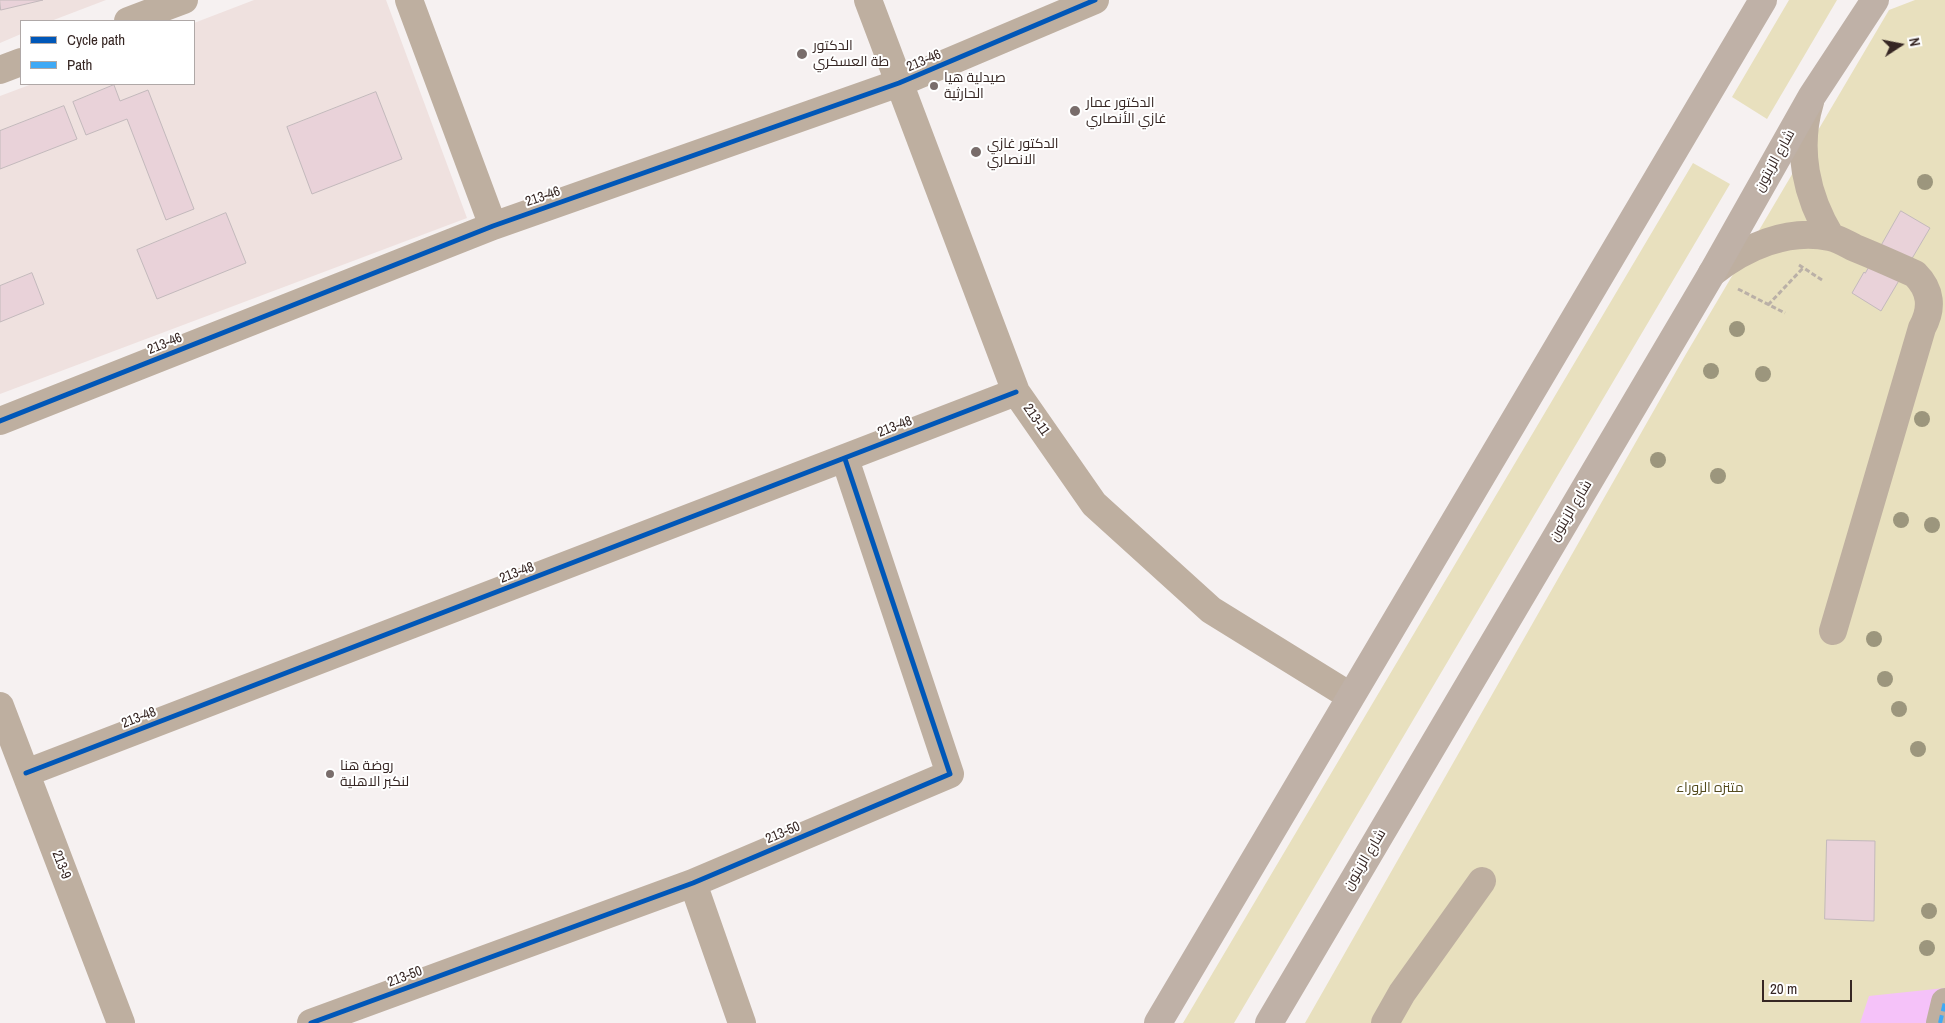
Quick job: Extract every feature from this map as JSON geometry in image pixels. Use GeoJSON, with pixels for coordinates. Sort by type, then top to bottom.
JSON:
{"type":"FeatureCollection","features":[{"type":"Feature","properties":{"kind":"main road"},"geometry":{"type":"LineString","coordinates":[[1158,1023],[1763,0]]}},
{"type":"Feature","properties":{"kind":"main road","name":"شارع الزيتون"},"geometry":{"type":"LineString","coordinates":[[1269,1023],[1712,273],[1812,96],[1875,0]]}},
{"type":"Feature","properties":{"kind":"street"},"geometry":{"type":"LineString","coordinates":[[131,20],[184,0]]}},
{"type":"Feature","properties":{"kind":"street"},"geometry":{"type":"LineString","coordinates":[[409,0],[493,226]]}},
{"type":"Feature","properties":{"kind":"street","name":"213-11"},"geometry":{"type":"LineString","coordinates":[[868,0],[1016,392],[1094,504],[1211,610],[1350,696]]}},
{"type":"Feature","properties":{"kind":"street","name":"213-46"},"geometry":{"type":"LineString","coordinates":[[0,421],[493,226],[899,84],[1096,0]]}},
{"type":"Feature","properties":{"kind":"street"},"geometry":{"type":"LineString","coordinates":[[0,70],[20,62]]}},
{"type":"Feature","properties":{"kind":"street"},"geometry":{"type":"LineString","coordinates":[[1812,96],[1804,132],[1805,169],[1814,204],[1821,221],[1831,237]]}},
{"type":"Feature","properties":{"kind":"street"},"geometry":{"type":"LineString","coordinates":[[1712,273],[1742,252],[1768,242],[1789,237],[1831,237],[1915,274],[1923,282],[1936,287],[1928,317],[1922,328],[1832,631]]}},
{"type":"Feature","properties":{"kind":"street","name":"213-48"},"geometry":{"type":"LineString","coordinates":[[26,773],[1016,392]]}},
{"type":"Feature","properties":{"kind":"street","name":"213-50"},"geometry":{"type":"LineString","coordinates":[[311,1023],[693,883],[950,774],[845,459]]}},
{"type":"Feature","properties":{"kind":"street","name":"213-9"},"geometry":{"type":"LineString","coordinates":[[0,706],[121,1023]]}},
{"type":"Feature","properties":{"kind":"street"},"geometry":{"type":"LineString","coordinates":[[1385,1023],[1402,993],[1482,881]]}},
{"type":"Feature","properties":{"kind":"street"},"geometry":{"type":"LineString","coordinates":[[693,883],[742,1023]]}},
{"type":"Feature","properties":{"kind":"street"},"geometry":{"type":"LineString","coordinates":[[1940,1023],[1945,1002]]}},
{"type":"Feature","properties":{"kind":"path"},"geometry":{"type":"LineString","coordinates":[[1768,305],[1804,268],[1822,280]]}},
{"type":"Feature","properties":{"kind":"path"},"geometry":{"type":"LineString","coordinates":[[1712,273],[1785,314]]}},
{"type":"Feature","properties":{"kind":"shaded area"},"geometry":{"type":"Polygon","coordinates":[[[0,0],[106,0],[54,20],[20,20],[20,34],[0,43],[0,0]]]}},
{"type":"Feature","properties":{"kind":"shaded area"},"geometry":{"type":"Polygon","coordinates":[[[254,0],[386,0],[467,218],[0,394],[0,96],[29,85],[195,85],[195,23],[254,0]]]}},
{"type":"Feature","properties":{"kind":"shaded area"},"geometry":{"type":"Polygon","coordinates":[[[1945,988],[1945,1023],[1860,1023],[1869,996],[1945,988]]]}},
{"type":"Feature","properties":{"kind":"green space"},"geometry":{"type":"Polygon","coordinates":[[[1789,0],[1837,0],[1767,119],[1732,97],[1789,0]]]}},
{"type":"Feature","properties":{"kind":"green space","name":"متنزه الزوراء"},"geometry":{"type":"Polygon","coordinates":[[[1915,0],[1945,0],[1945,1023],[1305,1023],[1686,354],[1889,10],[1915,0]]]}},
{"type":"Feature","properties":{"kind":"green space"},"geometry":{"type":"Polygon","coordinates":[[[1693,163],[1730,184],[1234,1023],[1183,1023],[1693,163]]]}},
{"type":"Feature","properties":{"kind":"building"},"geometry":{"type":"Polygon","coordinates":[[[0,0],[43,0],[1,10],[0,0]]]}},
{"type":"Feature","properties":{"kind":"building"},"geometry":{"type":"Polygon","coordinates":[[[114,85],[120,101],[148,90],[194,209],[166,220],[127,119],[86,135],[73,102],[114,85]]]}},
{"type":"Feature","properties":{"kind":"building"},"geometry":{"type":"Polygon","coordinates":[[[376,92],[402,159],[312,194],[287,127],[376,92]]]}},
{"type":"Feature","properties":{"kind":"building"},"geometry":{"type":"Polygon","coordinates":[[[64,106],[77,139],[0,169],[0,131],[64,106]]]}},
{"type":"Feature","properties":{"kind":"building"},"geometry":{"type":"Polygon","coordinates":[[[1901,211],[1930,228],[1881,311],[1852,293],[1901,211]]]}},
{"type":"Feature","properties":{"kind":"building"},"geometry":{"type":"Polygon","coordinates":[[[226,213],[246,263],[157,299],[137,250],[226,213]]]}},
{"type":"Feature","properties":{"kind":"building"},"geometry":{"type":"Polygon","coordinates":[[[32,273],[44,304],[0,322],[0,286],[32,273]]]}},
{"type":"Feature","properties":{"kind":"building"},"geometry":{"type":"Polygon","coordinates":[[[1827,840],[1875,841],[1874,921],[1825,919],[1827,840]]]}},
{"type":"Feature","properties":{"kind":"marked path"},"geometry":{"type":"LineString","coordinates":[[1940,1023],[1945,1002]]}},
{"type":"Feature","properties":{"kind":"cycle path"},"geometry":{"type":"LineString","coordinates":[[0,421],[493,226],[899,83],[1095,0]]}},
{"type":"Feature","properties":{"kind":"cycle path"},"geometry":{"type":"LineString","coordinates":[[26,773],[1016,392]]}},
{"type":"Feature","properties":{"kind":"cycle path"},"geometry":{"type":"LineString","coordinates":[[311,1023],[693,883],[950,774],[845,459]]}},
{"type":"Feature","properties":{"kind":"place","name":"الدكتور طة العسكري"},"geometry":{"type":"Point","coordinates":[802,54]}},
{"type":"Feature","properties":{"kind":"place","name":"صيدلية هيا الحارثية"},"geometry":{"type":"Point","coordinates":[934,86]}},
{"type":"Feature","properties":{"kind":"place","name":"الدكتور عمار غازي الأنصاري"},"geometry":{"type":"Point","coordinates":[1075,111]}},
{"type":"Feature","properties":{"kind":"place","name":"الدكتور غازي الانصاري"},"geometry":{"type":"Point","coordinates":[976,152]}},
{"type":"Feature","properties":{"kind":"place","name":"روضة هنا لنكبر الاهلية"},"geometry":{"type":"Point","coordinates":[330,774]}}]}
